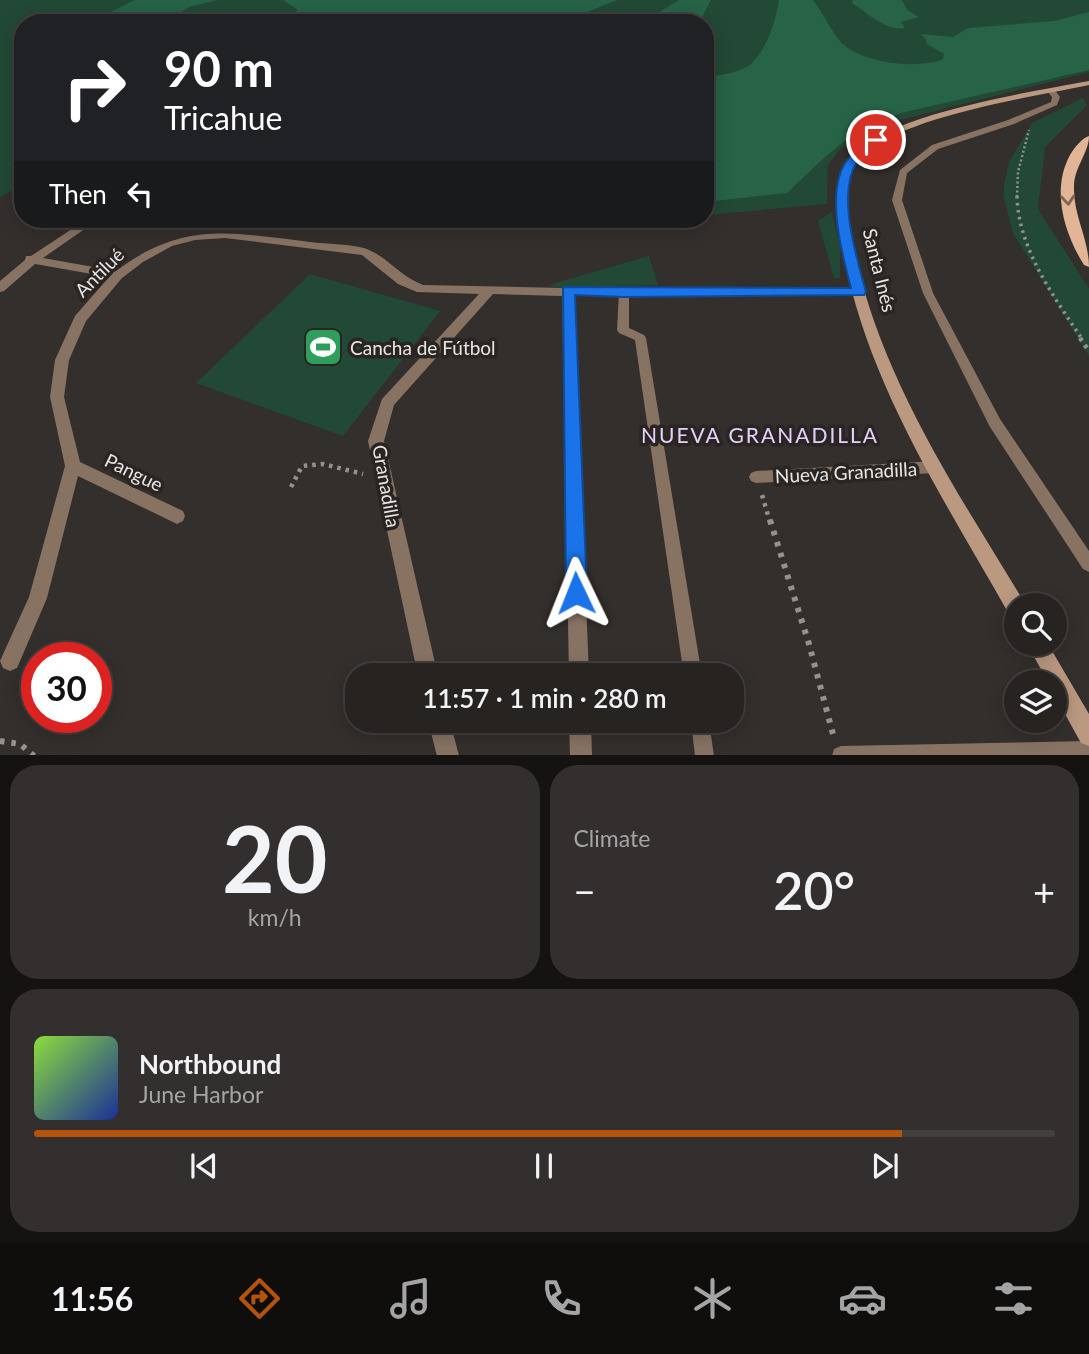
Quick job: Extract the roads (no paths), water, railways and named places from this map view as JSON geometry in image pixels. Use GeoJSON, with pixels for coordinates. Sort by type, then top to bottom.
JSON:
{"type":"FeatureCollection","features":[{"type":"Feature","properties":{"kind":"main road","name":"Santa Inés"},"geometry":{"type":"LineString","coordinates":[[1008,593],[935,467],[885,371],[847,247],[842,190],[846,170],[858,153],[876,140],[900,129],[977,107],[1089,83]]}},
{"type":"Feature","properties":{"kind":"main road"},"geometry":{"type":"LineString","coordinates":[[1089,139],[1076,155],[1070,168],[1066,191],[1070,218],[1089,262]]}},
{"type":"Feature","properties":{"kind":"main road"},"geometry":{"type":"LineString","coordinates":[[1044,656],[1089,735]]}},
{"type":"Feature","properties":{"kind":"street"},"geometry":{"type":"LineString","coordinates":[[0,288],[30,259],[80,228]]}},
{"type":"Feature","properties":{"kind":"street","name":"Antilué"},"geometry":{"type":"LineString","coordinates":[[10,661],[38,598],[73,466],[57,397],[62,360],[80,319],[117,275],[139,259],[168,244],[195,237],[225,235],[365,252],[401,281],[421,289],[624,293],[859,292]]}},
{"type":"Feature","properties":{"kind":"street"},"geometry":{"type":"LineString","coordinates":[[30,259],[117,275]]}},
{"type":"Feature","properties":{"kind":"street","name":"Granadilla"},"geometry":{"type":"LineString","coordinates":[[425,663],[376,441],[387,404],[489,290]]}},
{"type":"Feature","properties":{"kind":"street"},"geometry":{"type":"LineString","coordinates":[[568,290],[579,663]]}},
{"type":"Feature","properties":{"kind":"street","name":"Pangue"},"geometry":{"type":"LineString","coordinates":[[73,466],[177,516]]}},
{"type":"Feature","properties":{"kind":"street"},"geometry":{"type":"LineString","coordinates":[[442,733],[448,755]]}},
{"type":"Feature","properties":{"kind":"street"},"geometry":{"type":"LineString","coordinates":[[580,733],[581,755]]}},
{"type":"Feature","properties":{"kind":"lane"},"geometry":{"type":"LineString","coordinates":[[1052,91],[1056,97],[1054,103],[1034,113],[935,146],[903,172],[897,200],[928,293],[995,423],[1089,565]]}},
{"type":"Feature","properties":{"kind":"lane"},"geometry":{"type":"LineString","coordinates":[[624,293],[623,330],[640,338],[691,663]]}},
{"type":"Feature","properties":{"kind":"lane","name":"Nueva Granadilla"},"geometry":{"type":"LineString","coordinates":[[757,477],[935,467]]}},
{"type":"Feature","properties":{"kind":"lane"},"geometry":{"type":"LineString","coordinates":[[702,733],[705,755]]}},
{"type":"Feature","properties":{"kind":"lane"},"geometry":{"type":"LineString","coordinates":[[838,749],[1089,750]]}},
{"type":"Feature","properties":{"kind":"place","name":"Cancha de Fútbol"},"geometry":{"type":"Point","coordinates":[323,347]}},
{"type":"Feature","properties":{"kind":"district","name":"NUEVA GRANADILLA"},"geometry":{"type":"Point","coordinates":[760,434]}}]}
